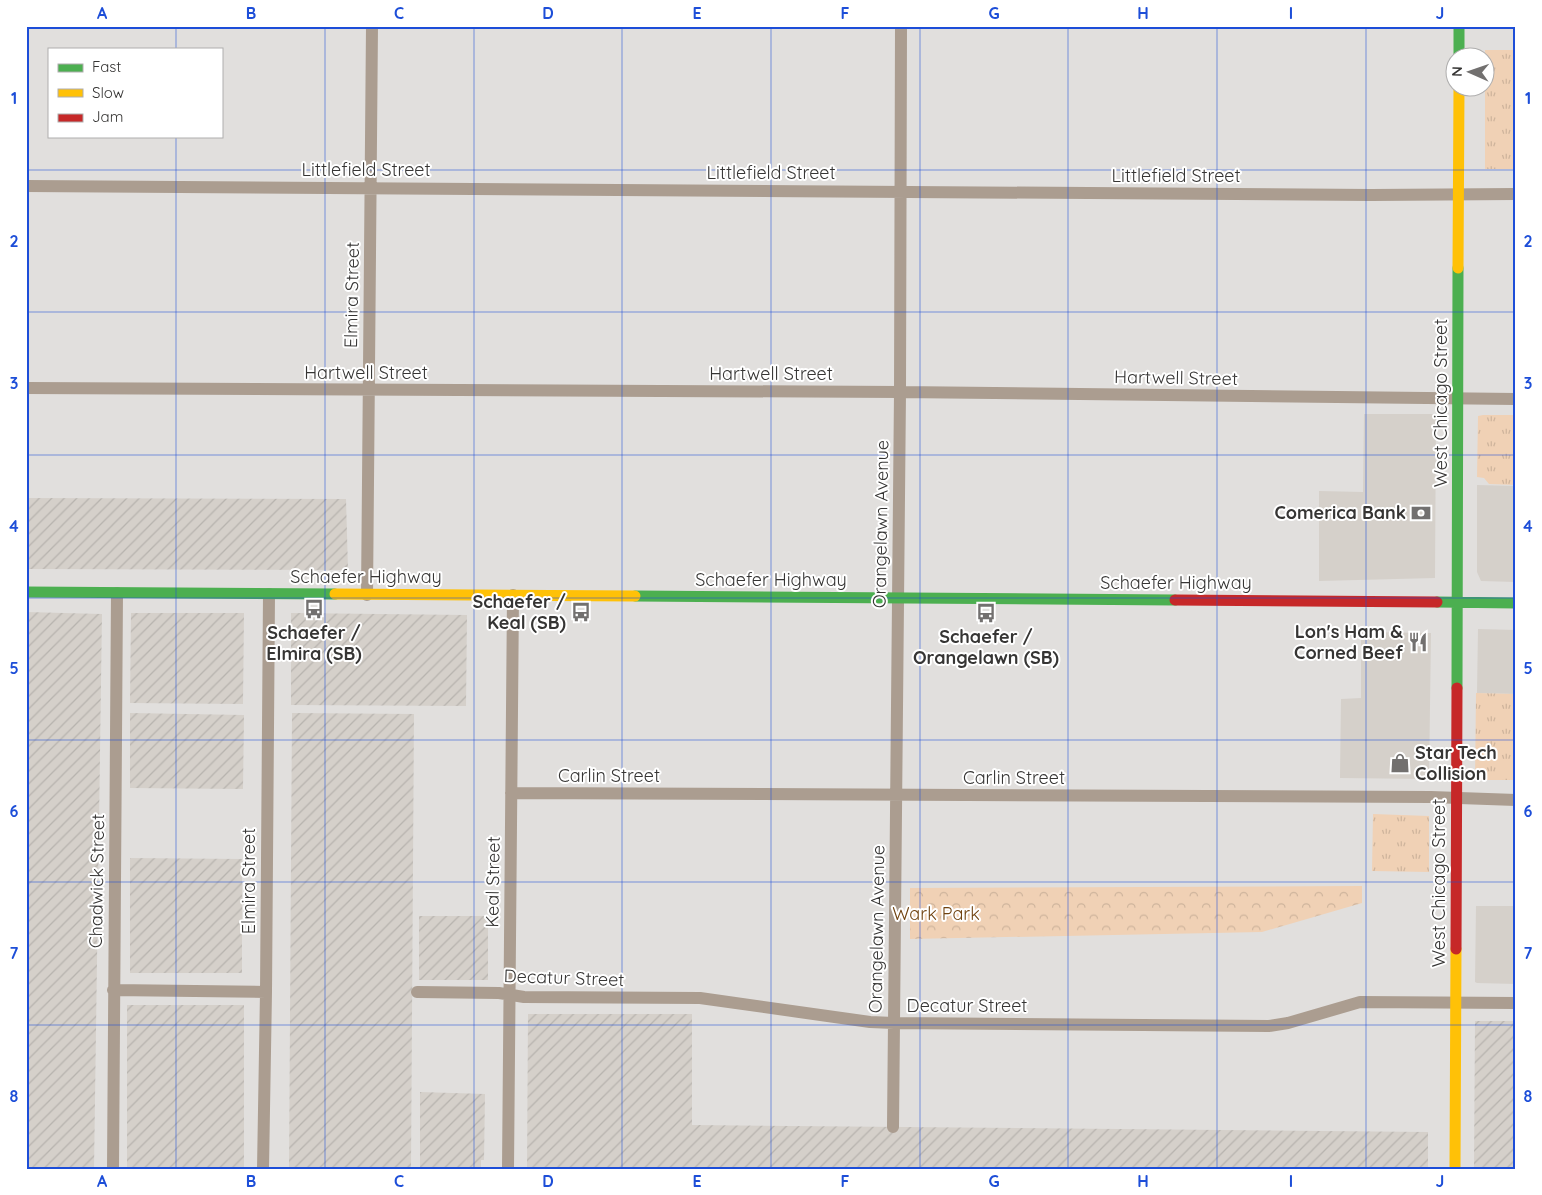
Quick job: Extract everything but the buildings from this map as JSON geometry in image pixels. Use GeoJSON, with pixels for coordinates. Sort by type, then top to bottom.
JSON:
{"type":"FeatureCollection","features":[{"type":"Feature","properties":{"kind":"main road"},"geometry":{"type":"LineString","coordinates":[[1459,48],[1460,26]]}},
{"type":"Feature","properties":{"kind":"main road","name":"West Chicago Street"},"geometry":{"type":"LineString","coordinates":[[1455,1169],[1459,98]]}},
{"type":"Feature","properties":{"kind":"main road","name":"Schaefer Highway"},"geometry":{"type":"LineString","coordinates":[[26,592],[1516,603]]}},
{"type":"Feature","properties":{"kind":"street","name":"Elmira Street"},"geometry":{"type":"LineString","coordinates":[[367,594],[372,26]]}},
{"type":"Feature","properties":{"kind":"street","name":"Orangelawn Avenue"},"geometry":{"type":"LineString","coordinates":[[893,1127],[902,26]]}},
{"type":"Feature","properties":{"kind":"street","name":"Littlefield Street"},"geometry":{"type":"LineString","coordinates":[[26,186],[1371,195],[1516,194]]}},
{"type":"Feature","properties":{"kind":"street","name":"Hartwell Street"},"geometry":{"type":"LineString","coordinates":[[26,388],[900,392],[1516,399]]}},
{"type":"Feature","properties":{"kind":"street","name":"Chadwick Street"},"geometry":{"type":"LineString","coordinates":[[113,1169],[117,593]]}},
{"type":"Feature","properties":{"kind":"street","name":"Elmira Street"},"geometry":{"type":"LineString","coordinates":[[263,1169],[268,594]]}},
{"type":"Feature","properties":{"kind":"street","name":"Keal Street"},"geometry":{"type":"LineString","coordinates":[[508,1169],[513,596]]}},
{"type":"Feature","properties":{"kind":"street","name":"Carlin Street"},"geometry":{"type":"LineString","coordinates":[[511,793],[1457,798],[1516,800]]}},
{"type":"Feature","properties":{"kind":"street"},"geometry":{"type":"LineString","coordinates":[[113,990],[266,992]]}},
{"type":"Feature","properties":{"kind":"street","name":"Decatur Street"},"geometry":{"type":"LineString","coordinates":[[417,992],[499,993],[533,997],[700,998],[870,1022],[894,1023],[1269,1026],[1288,1023],[1360,1002],[1516,1004]]}},
{"type":"Feature","properties":{"kind":"shaded area"},"geometry":{"type":"Polygon","coordinates":[[[1364,414],[1436,414],[1435,578],[1319,581],[1319,491],[1363,492],[1364,414]]]}},
{"type":"Feature","properties":{"kind":"shaded area"},"geometry":{"type":"Polygon","coordinates":[[[1477,485],[1516,486],[1516,582],[1481,581],[1477,572],[1477,485]]]}},
{"type":"Feature","properties":{"kind":"shaded area"},"geometry":{"type":"Polygon","coordinates":[[[26,498],[346,499],[348,570],[26,569],[26,498]]]}},
{"type":"Feature","properties":{"kind":"shaded area"},"geometry":{"type":"Polygon","coordinates":[[[26,612],[102,614],[94,1169],[26,1169],[26,612]]]}},
{"type":"Feature","properties":{"kind":"shaded area"},"geometry":{"type":"Polygon","coordinates":[[[131,613],[244,613],[243,704],[130,703],[131,613]]]}},
{"type":"Feature","properties":{"kind":"shaded area"},"geometry":{"type":"Polygon","coordinates":[[[291,613],[467,615],[466,706],[291,705],[291,613]]]}},
{"type":"Feature","properties":{"kind":"shaded area"},"geometry":{"type":"Polygon","coordinates":[[[1478,629],[1516,630],[1516,694],[1477,693],[1478,629]]]}},
{"type":"Feature","properties":{"kind":"shaded area"},"geometry":{"type":"Polygon","coordinates":[[[1361,632],[1431,633],[1429,779],[1340,778],[1341,699],[1361,698],[1361,632]]]}},
{"type":"Feature","properties":{"kind":"shaded area"},"geometry":{"type":"Polygon","coordinates":[[[130,713],[244,715],[243,789],[130,788],[130,713]]]}},
{"type":"Feature","properties":{"kind":"shaded area"},"geometry":{"type":"Polygon","coordinates":[[[292,713],[414,714],[411,1169],[289,1169],[292,713]]]}},
{"type":"Feature","properties":{"kind":"shaded area"},"geometry":{"type":"Polygon","coordinates":[[[130,858],[242,859],[242,973],[130,973],[130,858]]]}},
{"type":"Feature","properties":{"kind":"shaded area"},"geometry":{"type":"Polygon","coordinates":[[[1476,906],[1516,906],[1516,984],[1475,982],[1476,906]]]}},
{"type":"Feature","properties":{"kind":"shaded area"},"geometry":{"type":"Polygon","coordinates":[[[419,916],[488,916],[488,980],[419,980],[419,916]]]}},
{"type":"Feature","properties":{"kind":"shaded area"},"geometry":{"type":"Polygon","coordinates":[[[127,1005],[244,1005],[244,1169],[127,1169],[127,1005]]]}},
{"type":"Feature","properties":{"kind":"shaded area"},"geometry":{"type":"Polygon","coordinates":[[[528,1014],[692,1014],[692,1125],[1428,1132],[1428,1169],[527,1169],[528,1014]]]}},
{"type":"Feature","properties":{"kind":"shaded area"},"geometry":{"type":"Polygon","coordinates":[[[1475,1021],[1516,1021],[1516,1169],[1474,1169],[1475,1021]]]}},
{"type":"Feature","properties":{"kind":"shaded area"},"geometry":{"type":"Polygon","coordinates":[[[420,1092],[485,1094],[484,1160],[481,1160],[481,1169],[420,1169],[420,1092]]]}},
{"type":"Feature","properties":{"kind":"green space"},"geometry":{"type":"Polygon","coordinates":[[[1494,50],[1516,50],[1516,169],[1485,169],[1485,98],[1494,98],[1494,50]]]}},
{"type":"Feature","properties":{"kind":"green space"},"geometry":{"type":"Polygon","coordinates":[[[1516,415],[1516,485],[1489,484],[1484,478],[1477,477],[1478,416],[1516,415]]]}},
{"type":"Feature","properties":{"kind":"green space"},"geometry":{"type":"Polygon","coordinates":[[[1476,693],[1516,694],[1516,780],[1475,780],[1476,693]]]}},
{"type":"Feature","properties":{"kind":"green space"},"geometry":{"type":"Polygon","coordinates":[[[1373,814],[1429,816],[1429,872],[1372,871],[1373,814]]]}},
{"type":"Feature","properties":{"kind":"green space","name":"Wark Park"},"geometry":{"type":"Polygon","coordinates":[[[1362,886],[1362,903],[1262,932],[910,939],[910,888],[1362,886]]]}},
{"type":"Feature","properties":{"kind":"traffic: fast"},"geometry":{"type":"LineString","coordinates":[[1459,26],[1459,48]]}},
{"type":"Feature","properties":{"kind":"traffic: fast"},"geometry":{"type":"LineString","coordinates":[[1457,688],[1458,268]]}},
{"type":"Feature","properties":{"kind":"traffic: fast"},"geometry":{"type":"LineString","coordinates":[[26,592],[335,594]]}},
{"type":"Feature","properties":{"kind":"traffic: fast"},"geometry":{"type":"LineString","coordinates":[[635,596],[1175,600]]}},
{"type":"Feature","properties":{"kind":"traffic: fast"},"geometry":{"type":"LineString","coordinates":[[1437,602],[1516,603]]}},
{"type":"Feature","properties":{"kind":"traffic: slow"},"geometry":{"type":"LineString","coordinates":[[1458,268],[1459,98]]}},
{"type":"Feature","properties":{"kind":"traffic: slow"},"geometry":{"type":"LineString","coordinates":[[335,594],[635,596]]}},
{"type":"Feature","properties":{"kind":"traffic: slow"},"geometry":{"type":"LineString","coordinates":[[1455,1169],[1456,949]]}},
{"type":"Feature","properties":{"kind":"traffic: jam"},"geometry":{"type":"LineString","coordinates":[[1175,600],[1437,602]]}},
{"type":"Feature","properties":{"kind":"traffic: jam"},"geometry":{"type":"LineString","coordinates":[[1456,949],[1457,688]]}},
{"type":"Feature","properties":{"kind":"place","name":"Comerica Bank"},"geometry":{"type":"Point","coordinates":[1421,513]}},
{"type":"Feature","properties":{"kind":"place","name":"Schaefer / Elmira (SB)"},"geometry":{"type":"Point","coordinates":[314,609]}},
{"type":"Feature","properties":{"kind":"place","name":"Schaefer / Keal (SB)"},"geometry":{"type":"Point","coordinates":[581,612]}},
{"type":"Feature","properties":{"kind":"place","name":"Schaefer / Orangelawn (SB)"},"geometry":{"type":"Point","coordinates":[986,613]}},
{"type":"Feature","properties":{"kind":"place","name":"Lon's Ham & Corned Beef"},"geometry":{"type":"Point","coordinates":[1418,642]}},
{"type":"Feature","properties":{"kind":"place","name":"Star Tech Collision"},"geometry":{"type":"Point","coordinates":[1400,763]}}]}
